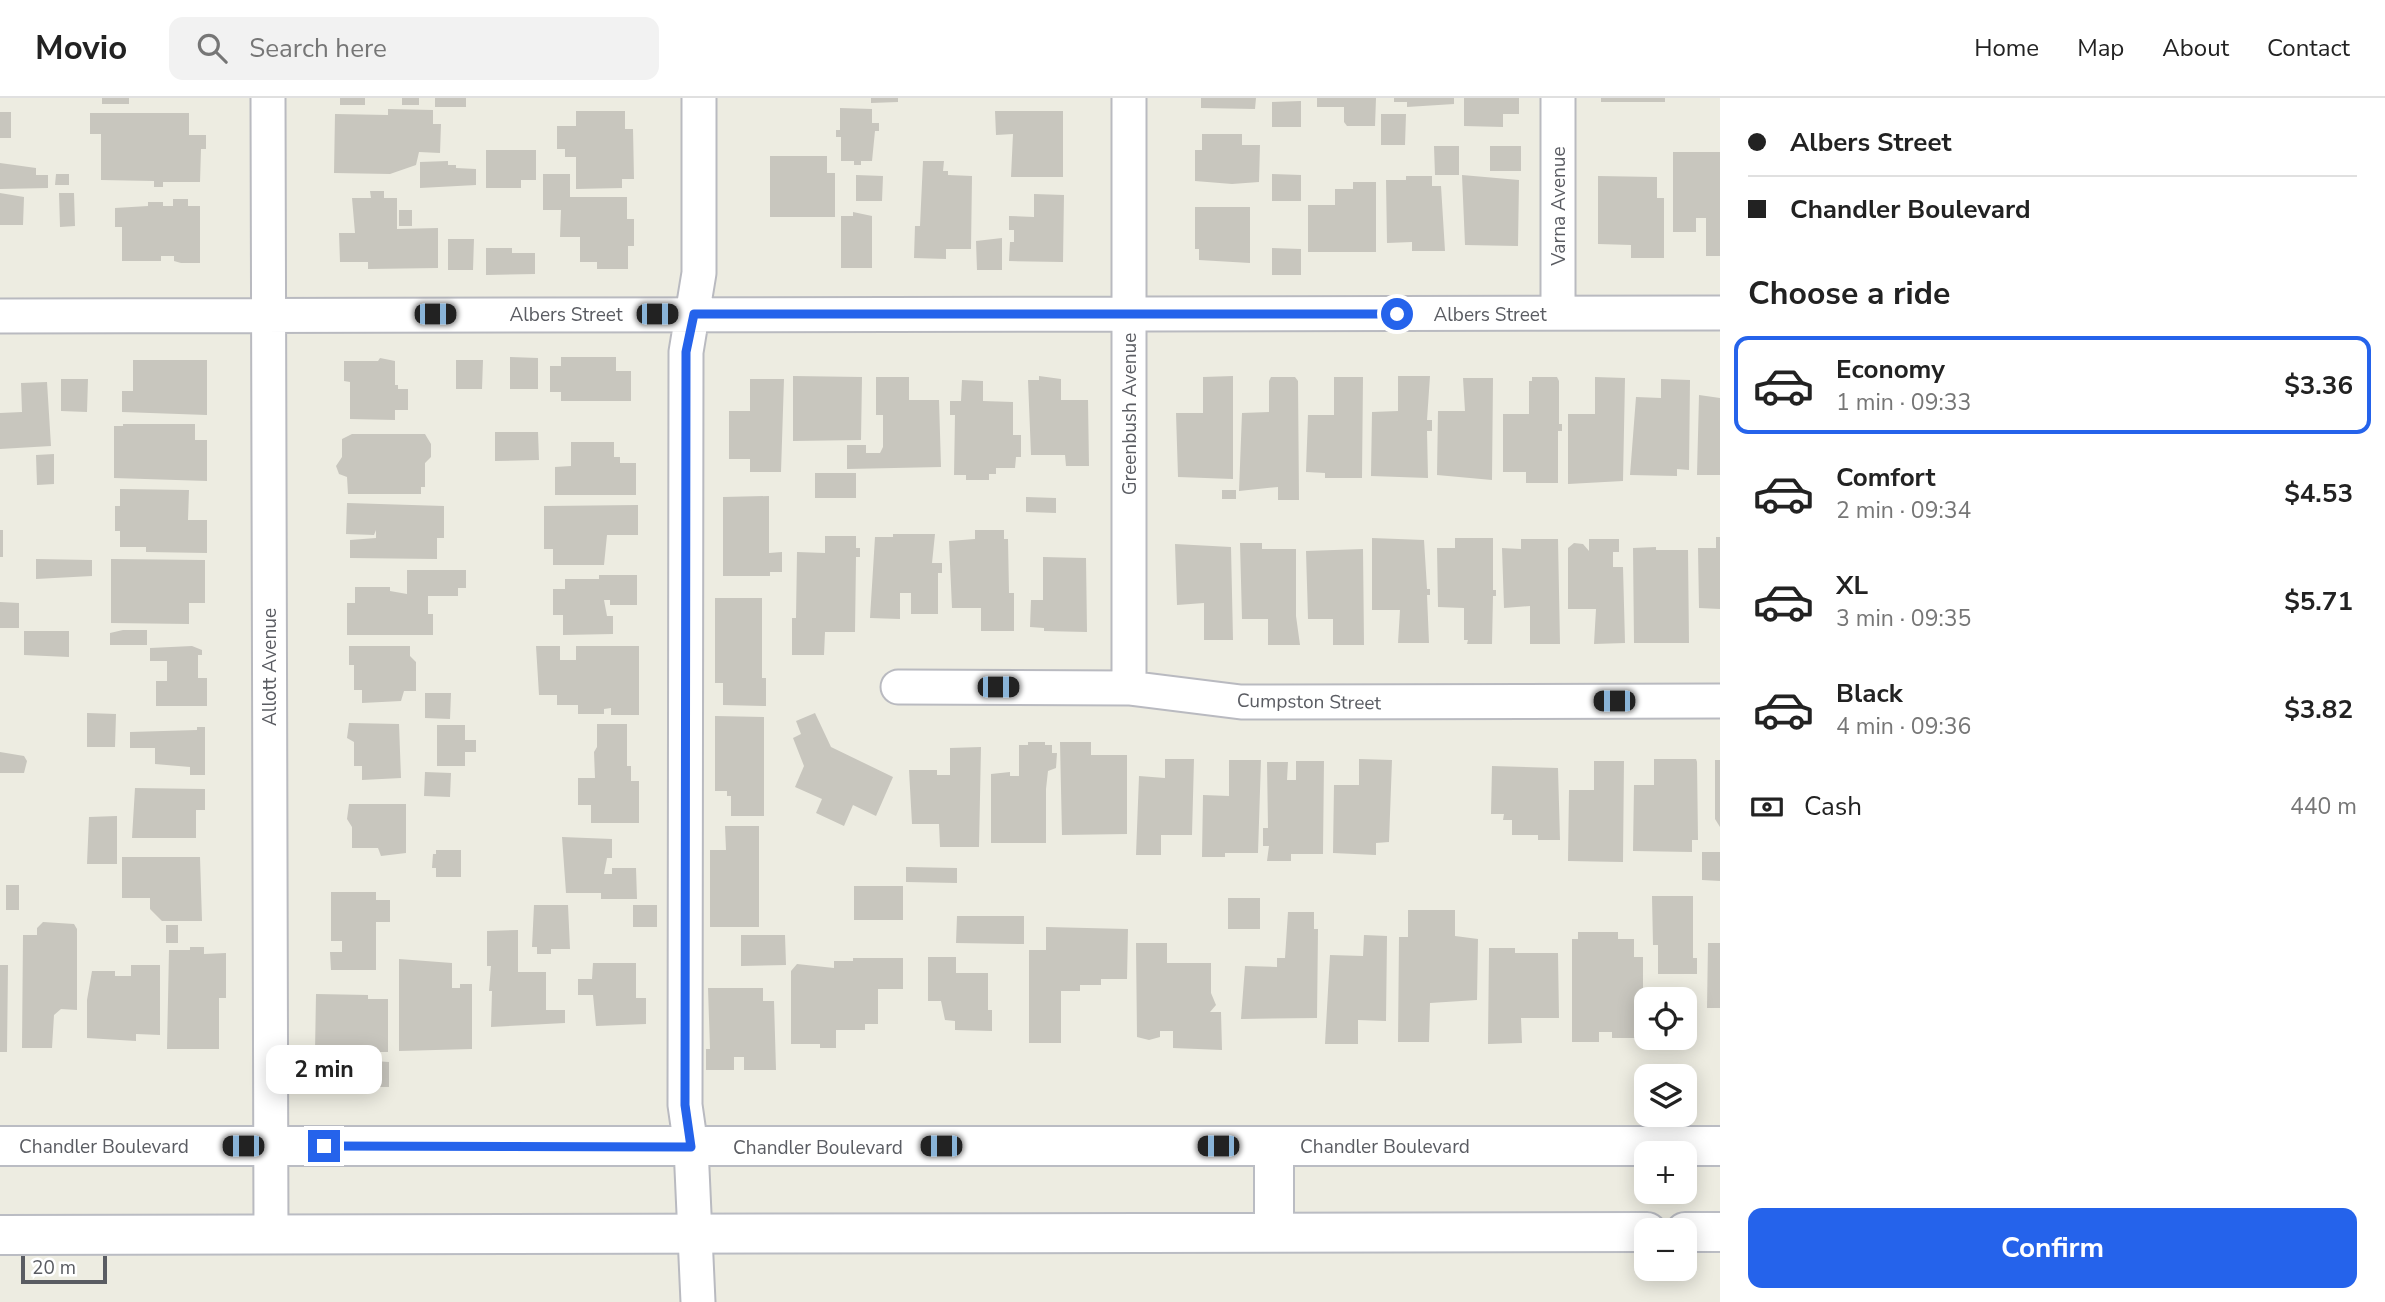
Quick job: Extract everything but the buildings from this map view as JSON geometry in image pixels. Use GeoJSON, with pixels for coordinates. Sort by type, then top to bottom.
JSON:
{"type":"FeatureCollection","features":[{"type":"Feature","properties":{"kind":"street","name":"Allott Avenue"},"geometry":{"type":"LineString","coordinates":[[268,98],[271,1235]]}},
{"type":"Feature","properties":{"kind":"street"},"geometry":{"type":"LineString","coordinates":[[698,1302],[691,1147],[685,1105],[686,352],[699,273],[699,98]]}},
{"type":"Feature","properties":{"kind":"street","name":"Greenbush Avenue"},"geometry":{"type":"LineString","coordinates":[[1129,98],[1129,688]]}},
{"type":"Feature","properties":{"kind":"street","name":"Varna Avenue"},"geometry":{"type":"LineString","coordinates":[[1558,98],[1558,313]]}},
{"type":"Feature","properties":{"kind":"street","name":"Albers Street"},"geometry":{"type":"LineString","coordinates":[[0,316],[1720,313]]}},
{"type":"Feature","properties":{"kind":"street","name":"Cumpston Street"},"geometry":{"type":"LineString","coordinates":[[898,687],[1129,688],[1241,702],[1720,701]]}},
{"type":"Feature","properties":{"kind":"street","name":"Chandler Boulevard"},"geometry":{"type":"LineString","coordinates":[[0,1146],[1720,1146]]}},
{"type":"Feature","properties":{"kind":"street"},"geometry":{"type":"LineString","coordinates":[[1274,1146],[1274,1231]]}},
{"type":"Feature","properties":{"kind":"street"},"geometry":{"type":"LineString","coordinates":[[0,1235],[1634,1232]]}},
{"type":"Feature","properties":{"kind":"street"},"geometry":{"type":"LineString","coordinates":[[1697,1232],[1720,1232]]}},
{"type":"Feature","properties":{"kind":"route"},"geometry":{"type":"LineString","coordinates":[[324,1146],[691,1147],[685,1105],[686,352],[694,314],[1397,314]]}}]}
